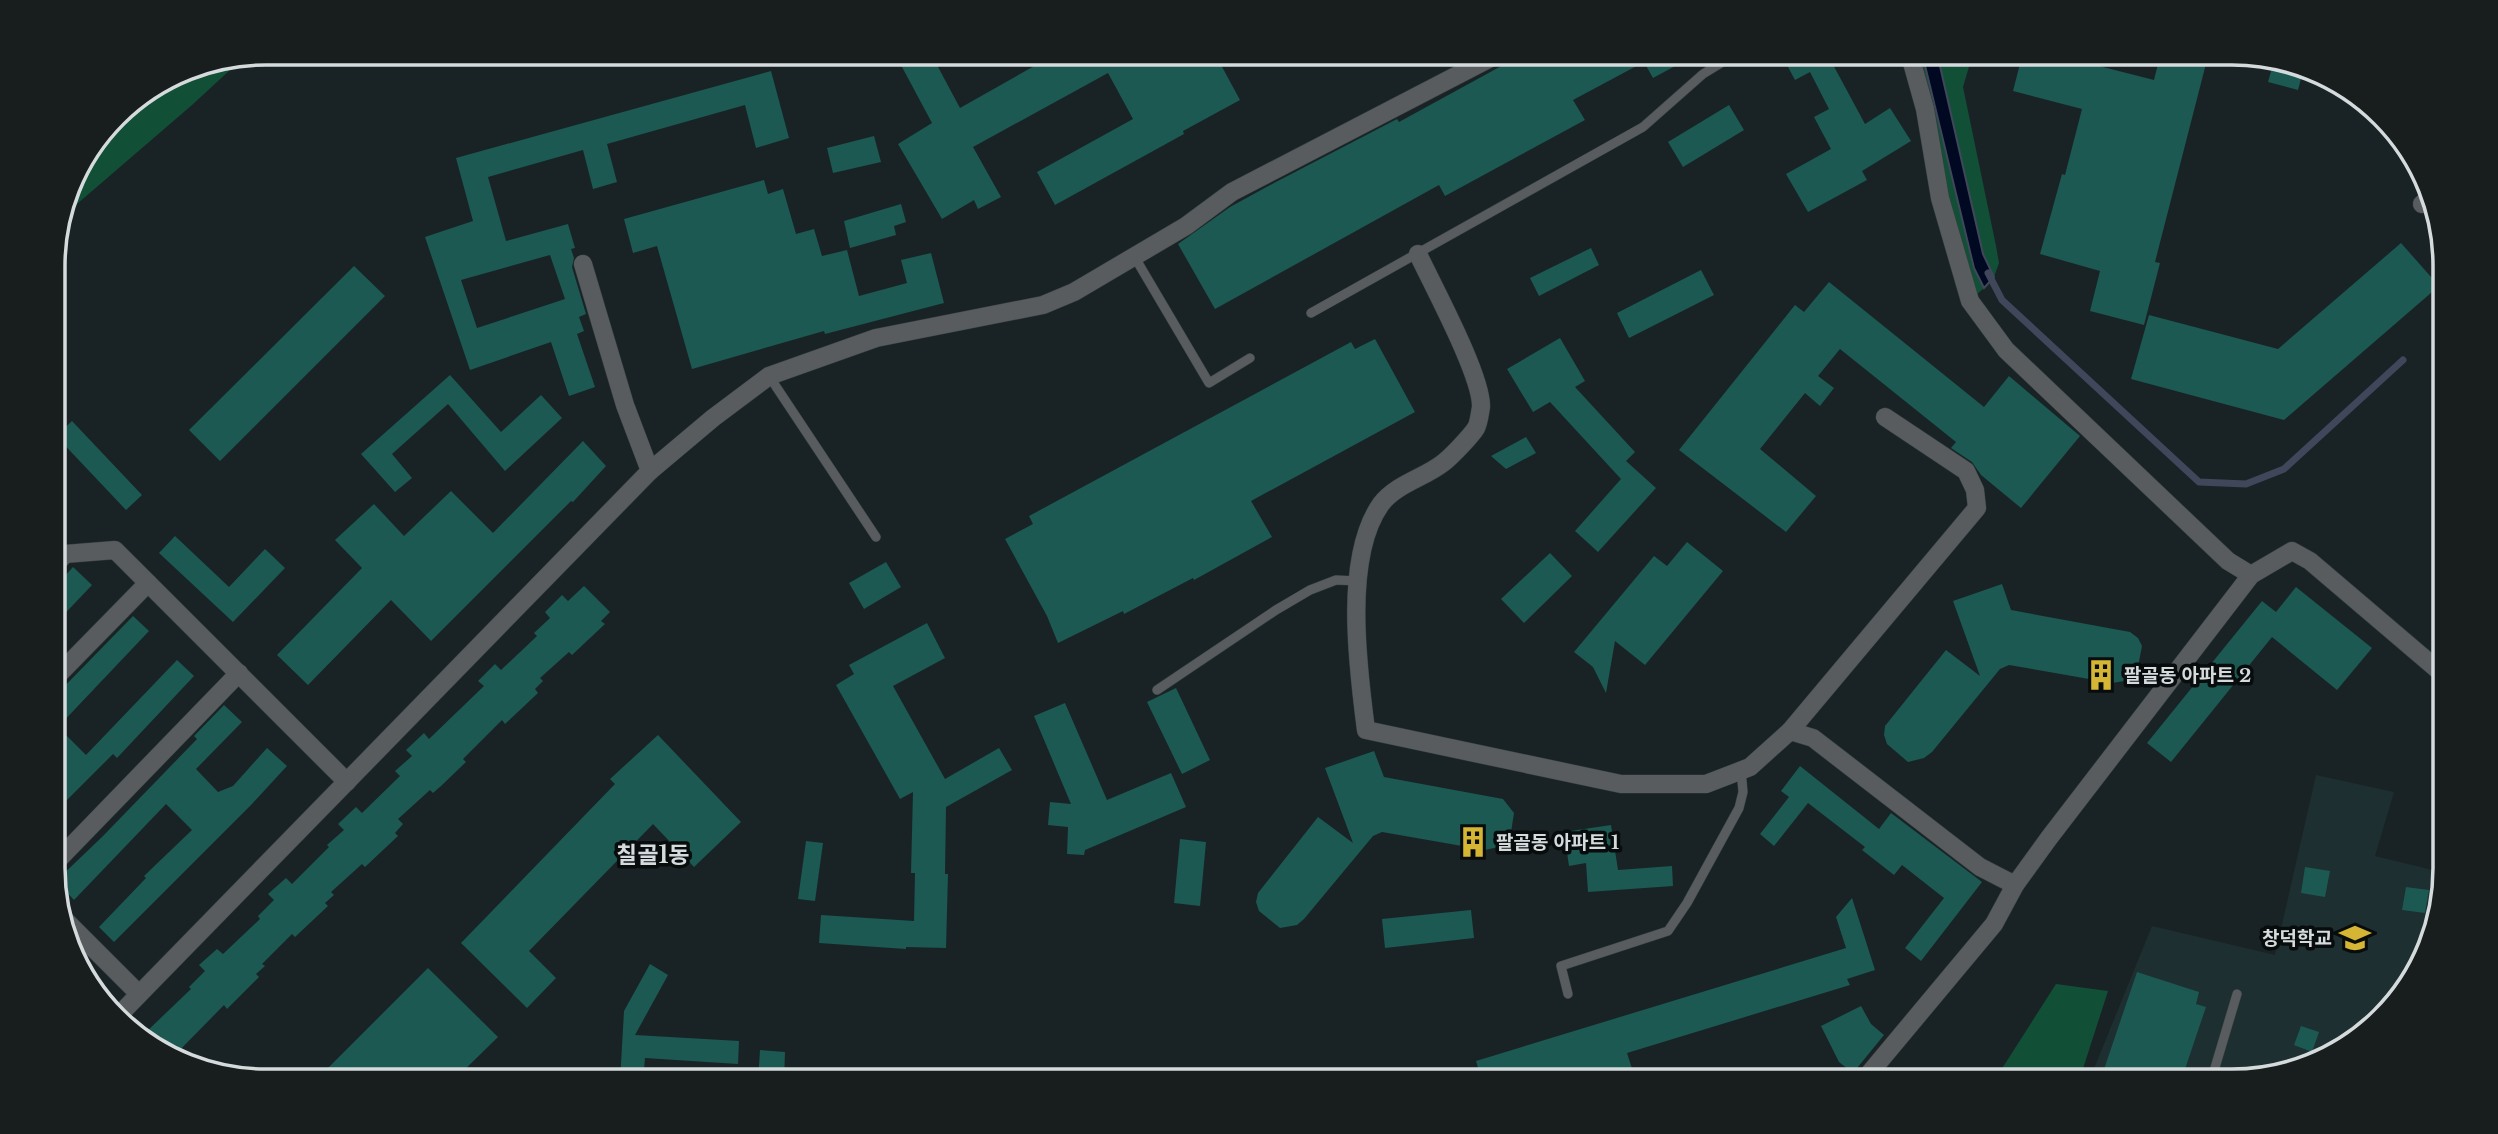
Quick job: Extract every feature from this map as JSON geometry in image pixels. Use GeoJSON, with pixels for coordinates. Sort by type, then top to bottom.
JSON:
{"type":"FeatureCollection","features":[{"type":"Feature","properties":{"kind":"street"},"geometry":{"type":"LineString","coordinates":[[124,1010],[650,471],[713,418],[769,376],[876,338],[1043,305],[1074,292],[1186,226],[1232,192],[1477,65]]}},
{"type":"Feature","properties":{"kind":"street"},"geometry":{"type":"LineString","coordinates":[[1913,65],[1925,109],[1940,198],[1970,301],[2006,350],[2228,561],[2251,575]]}},
{"type":"Feature","properties":{"kind":"street"},"geometry":{"type":"LineString","coordinates":[[1418,254],[1475,378],[1481,406],[1476,427],[1444,463],[1406,484],[1382,503],[1365,536],[1358,581],[1357,662],[1366,730],[1621,784],[1706,784],[1750,767],[1790,731],[1977,508],[1975,490],[1966,471],[1885,416]]}},
{"type":"Feature","properties":{"kind":"street"},"geometry":{"type":"LineString","coordinates":[[583,264],[625,405],[650,471]]}},
{"type":"Feature","properties":{"kind":"street"},"geometry":{"type":"LineString","coordinates":[[65,554],[115,550],[347,782]]}},
{"type":"Feature","properties":{"kind":"street"},"geometry":{"type":"LineString","coordinates":[[1873,1069],[1994,924],[2015,885],[2251,575],[2292,551],[2310,561],[2433,666]]}},
{"type":"Feature","properties":{"kind":"street"},"geometry":{"type":"LineString","coordinates":[[65,668],[148,583]]}},
{"type":"Feature","properties":{"kind":"street"},"geometry":{"type":"LineString","coordinates":[[65,853],[239,673]]}},
{"type":"Feature","properties":{"kind":"street"},"geometry":{"type":"LineString","coordinates":[[1790,731],[1813,738],[1980,867],[2015,885]]}},
{"type":"Feature","properties":{"kind":"street"},"geometry":{"type":"LineString","coordinates":[[75,930],[139,994]]}},
{"type":"Feature","properties":{"kind":"lane"},"geometry":{"type":"LineString","coordinates":[[1311,313],[1643,127],[1703,75],[1719,65]]}},
{"type":"Feature","properties":{"kind":"lane"},"geometry":{"type":"LineString","coordinates":[[1134,256],[1209,383],[1250,358]]}},
{"type":"Feature","properties":{"kind":"lane"},"geometry":{"type":"LineString","coordinates":[[769,376],[876,537]]}},
{"type":"Feature","properties":{"kind":"lane"},"geometry":{"type":"LineString","coordinates":[[1157,690],[1310,590],[1336,580],[1358,581]]}},
{"type":"Feature","properties":{"kind":"lane"},"geometry":{"type":"LineString","coordinates":[[1569,994],[1561,966],[1668,931],[1687,903],[1739,808],[1743,792],[1741,770]]}},
{"type":"Feature","properties":{"kind":"lane"},"geometry":{"type":"LineString","coordinates":[[2215,1069],[2237,993]]}},
{"type":"Feature","properties":{"kind":"shaded area","name":"창덕학교"},"geometry":{"type":"Polygon","coordinates":[[[2316,775],[2394,792],[2375,856],[2433,870],[2429,908],[2418,945],[2406,969],[2392,991],[2355,1028],[2321,1049],[2272,1065],[2245,1069],[2094,1069],[2152,926],[2275,955],[2316,775]]]}},
{"type":"Feature","properties":{"kind":"green space"},"geometry":{"type":"Polygon","coordinates":[[[1914,65],[1925,65],[1974,268],[1984,288],[1976,295],[1966,276],[1914,65]]]}},
{"type":"Feature","properties":{"kind":"green space"},"geometry":{"type":"Polygon","coordinates":[[[1940,65],[1969,65],[1963,87],[1999,263],[1994,277],[1983,254],[1940,65]]]}},
{"type":"Feature","properties":{"kind":"green space"},"geometry":{"type":"Polygon","coordinates":[[[232,68],[75,206],[85,177],[106,143],[143,106],[189,80],[232,68]]]}},
{"type":"Feature","properties":{"kind":"green space"},"geometry":{"type":"Polygon","coordinates":[[[2056,984],[2108,991],[2083,1069],[2002,1069],[2056,984]]]}},
{"type":"Feature","properties":{"kind":"water"},"geometry":{"type":"Polygon","coordinates":[[[1925,65],[1940,65],[1983,254],[1994,277],[1984,288],[1974,268],[1925,65]]]}},
{"type":"Feature","properties":{"kind":"building"},"geometry":{"type":"Polygon","coordinates":[[[901,65],[937,65],[960,108],[1036,65],[1221,65],[1240,100],[1055,205],[1037,172],[1133,119],[1108,73],[973,147],[1001,197],[978,209],[974,200],[942,219],[898,144],[932,123],[901,65]]]}},
{"type":"Feature","properties":{"kind":"building"},"geometry":{"type":"Polygon","coordinates":[[[1503,65],[1638,65],[1573,100],[1585,120],[1445,196],[1439,185],[1215,309],[1178,244],[1230,207],[1397,119],[1399,122],[1503,65]]]}},
{"type":"Feature","properties":{"kind":"building"},"geometry":{"type":"Polygon","coordinates":[[[1646,65],[1677,65],[1653,78],[1646,65]]]}},
{"type":"Feature","properties":{"kind":"building"},"geometry":{"type":"Polygon","coordinates":[[[1787,65],[1833,65],[1865,124],[1890,108],[1911,141],[1862,171],[1867,180],[1808,212],[1786,174],[1831,149],[1814,117],[1829,109],[1810,72],[1795,80],[1787,65]]]}},
{"type":"Feature","properties":{"kind":"building"},"geometry":{"type":"Polygon","coordinates":[[[2020,65],[2095,65],[2154,80],[2158,65],[2206,65],[2155,262],[2160,263],[2144,325],[2090,311],[2100,271],[2040,254],[2082,109],[2013,91],[2020,65]]]}},
{"type":"Feature","properties":{"kind":"building"},"geometry":{"type":"Polygon","coordinates":[[[2272,69],[2301,77],[2298,90],[2268,82],[2272,69]]]}},
{"type":"Feature","properties":{"kind":"building"},"geometry":{"type":"Polygon","coordinates":[[[771,71],[789,138],[756,148],[745,105],[607,144],[617,182],[593,189],[583,150],[488,177],[506,241],[568,224],[575,248],[571,249],[574,258],[572,267],[586,314],[579,317],[584,331],[577,334],[595,387],[569,396],[551,342],[470,370],[425,237],[473,221],[456,158],[771,71]],[[550,255],[461,280],[477,328],[565,299],[550,255]]]}},
{"type":"Feature","properties":{"kind":"building"},"geometry":{"type":"Polygon","coordinates":[[[1729,105],[1744,130],[1683,167],[1668,142],[1729,105]]]}},
{"type":"Feature","properties":{"kind":"building"},"geometry":{"type":"Polygon","coordinates":[[[874,136],[881,162],[833,173],[827,148],[874,136]]]}},
{"type":"Feature","properties":{"kind":"building"},"geometry":{"type":"Polygon","coordinates":[[[764,180],[768,194],[783,189],[796,234],[814,229],[822,256],[847,250],[859,296],[907,283],[901,260],[931,253],[944,303],[825,334],[824,331],[692,369],[657,246],[633,253],[624,219],[764,180]]]}},
{"type":"Feature","properties":{"kind":"building"},"geometry":{"type":"Polygon","coordinates":[[[901,204],[906,222],[894,226],[896,235],[850,248],[844,221],[901,204]]]}},
{"type":"Feature","properties":{"kind":"building"},"geometry":{"type":"Polygon","coordinates":[[[2401,243],[2433,279],[2433,291],[2284,420],[2131,379],[2149,315],[2278,349],[2401,243]]]}},
{"type":"Feature","properties":{"kind":"building"},"geometry":{"type":"Polygon","coordinates":[[[1591,248],[1599,265],[1539,296],[1530,278],[1591,248]]]}},
{"type":"Feature","properties":{"kind":"building"},"geometry":{"type":"Polygon","coordinates":[[[354,266],[385,296],[220,461],[189,430],[354,266]]]}},
{"type":"Feature","properties":{"kind":"building"},"geometry":{"type":"Polygon","coordinates":[[[1701,270],[1714,295],[1629,338],[1617,313],[1701,270]]]}},
{"type":"Feature","properties":{"kind":"building"},"geometry":{"type":"Polygon","coordinates":[[[1829,282],[1984,407],[2009,376],[2080,436],[2021,508],[1981,475],[1972,462],[1951,448],[1956,442],[1840,349],[1818,376],[1834,388],[1820,406],[1805,393],[1760,449],[1816,496],[1786,532],[1679,450],[1795,305],[1804,312],[1829,282]]]}},
{"type":"Feature","properties":{"kind":"building"},"geometry":{"type":"Polygon","coordinates":[[[1560,338],[1585,381],[1575,387],[1635,452],[1626,461],[1656,488],[1598,552],[1575,531],[1621,479],[1550,402],[1533,412],[1507,369],[1560,338]]]}},
{"type":"Feature","properties":{"kind":"building"},"geometry":{"type":"Polygon","coordinates":[[[1375,339],[1415,412],[1251,501],[1272,537],[1194,580],[1193,578],[1124,614],[1123,611],[1058,643],[1047,616],[1005,539],[1033,524],[1029,516],[1351,342],[1355,349],[1375,339]]]}},
{"type":"Feature","properties":{"kind":"building"},"geometry":{"type":"Polygon","coordinates":[[[450,375],[501,432],[541,395],[562,418],[505,471],[448,404],[392,454],[412,478],[395,492],[361,454],[450,375]]]}},
{"type":"Feature","properties":{"kind":"building"},"geometry":{"type":"Polygon","coordinates":[[[72,421],[142,495],[126,510],[65,446],[65,428],[72,421]]]}},
{"type":"Feature","properties":{"kind":"building"},"geometry":{"type":"Polygon","coordinates":[[[1526,437],[1536,453],[1506,469],[1491,456],[1526,437]]]}},
{"type":"Feature","properties":{"kind":"building"},"geometry":{"type":"Polygon","coordinates":[[[583,441],[606,466],[573,502],[571,501],[431,641],[391,600],[308,685],[277,655],[362,568],[335,540],[374,504],[404,536],[451,491],[493,533],[583,441]]]}},
{"type":"Feature","properties":{"kind":"building"},"geometry":{"type":"Polygon","coordinates":[[[175,536],[229,587],[265,549],[285,568],[233,622],[159,553],[175,536]]]}},
{"type":"Feature","properties":{"kind":"building"},"geometry":{"type":"Polygon","coordinates":[[[1687,542],[1723,571],[1645,665],[1615,641],[1606,693],[1593,667],[1574,652],[1654,556],[1667,566],[1687,542]]]}},
{"type":"Feature","properties":{"kind":"building"},"geometry":{"type":"Polygon","coordinates":[[[1550,553],[1572,576],[1524,623],[1501,599],[1550,553]]]}},
{"type":"Feature","properties":{"kind":"building"},"geometry":{"type":"Polygon","coordinates":[[[886,562],[901,587],[864,609],[849,583],[886,562]]]}},
{"type":"Feature","properties":{"kind":"building"},"geometry":{"type":"Polygon","coordinates":[[[73,567],[92,585],[65,613],[65,576],[73,567]]]}},
{"type":"Feature","properties":{"kind":"building","name":"팔골동 아파트 2"},"geometry":{"type":"Polygon","coordinates":[[[2002,584],[2011,610],[2130,632],[2138,638],[2142,646],[2137,672],[2131,680],[2112,683],[2009,665],[2000,669],[1932,752],[1924,758],[1908,762],[1887,744],[1885,726],[1946,650],[1980,676],[1953,601],[2002,584]]]}},
{"type":"Feature","properties":{"kind":"building"},"geometry":{"type":"Polygon","coordinates":[[[584,586],[610,612],[601,621],[605,624],[572,655],[569,652],[540,678],[543,681],[535,689],[538,693],[505,724],[502,720],[463,759],[466,762],[441,786],[433,793],[430,790],[398,819],[403,824],[395,833],[398,836],[365,867],[362,864],[331,892],[334,895],[325,903],[328,906],[295,937],[292,934],[262,964],[265,966],[256,974],[259,977],[227,1009],[224,1005],[180,1050],[147,1031],[191,989],[189,987],[205,971],[199,965],[217,949],[223,954],[260,919],[258,916],[274,900],[268,894],[286,878],[292,884],[344,830],[338,824],[356,807],[362,813],[400,776],[395,771],[412,756],[406,750],[424,733],[429,739],[484,686],[478,681],[495,664],[501,670],[537,636],[534,633],[550,618],[545,612],[562,595],[568,601],[584,586]]]}},
{"type":"Feature","properties":{"kind":"building"},"geometry":{"type":"Polygon","coordinates":[[[2296,587],[2372,648],[2337,690],[2272,637],[2171,762],[2147,743],[2262,601],[2276,612],[2296,587]]]}},
{"type":"Feature","properties":{"kind":"building"},"geometry":{"type":"Polygon","coordinates":[[[133,616],[149,631],[65,720],[65,686],[133,616]]]}},
{"type":"Feature","properties":{"kind":"building"},"geometry":{"type":"Polygon","coordinates":[[[927,623],[945,658],[893,686],[945,779],[999,748],[1012,770],[946,807],[946,948],[906,949],[819,943],[821,915],[914,921],[915,873],[911,873],[913,792],[900,799],[836,685],[854,674],[849,665],[927,623]]]}},
{"type":"Feature","properties":{"kind":"building"},"geometry":{"type":"Polygon","coordinates":[[[177,660],[194,676],[117,758],[113,754],[65,802],[65,734],[86,755],[177,660]]]}},
{"type":"Feature","properties":{"kind":"building"},"geometry":{"type":"Polygon","coordinates":[[[1176,688],[1210,760],[1182,774],[1147,702],[1176,688]]]}},
{"type":"Feature","properties":{"kind":"building"},"geometry":{"type":"Polygon","coordinates":[[[1065,703],[1107,800],[1171,773],[1186,807],[1085,850],[1084,855],[1067,854],[1068,827],[1048,825],[1050,802],[1071,804],[1034,716],[1065,703]]]}},
{"type":"Feature","properties":{"kind":"building"},"geometry":{"type":"Polygon","coordinates":[[[224,705],[242,722],[196,769],[218,792],[233,786],[267,748],[287,766],[114,942],[99,927],[146,878],[144,876],[192,830],[166,804],[74,900],[66,891],[65,872],[197,739],[194,736],[224,705]]]}},
{"type":"Feature","properties":{"kind":"building"},"geometry":{"type":"Polygon","coordinates":[[[658,735],[741,822],[694,867],[653,824],[529,951],[556,978],[527,1008],[461,943],[615,784],[610,779],[658,735]]]}},
{"type":"Feature","properties":{"kind":"building","name":"팔골동 아파트 1"},"geometry":{"type":"Polygon","coordinates":[[[1374,751],[1384,777],[1503,799],[1514,813],[1510,839],[1503,846],[1485,850],[1382,832],[1373,836],[1304,919],[1297,925],[1280,928],[1259,911],[1256,902],[1258,893],[1318,817],[1353,843],[1325,768],[1374,751]]]}},
{"type":"Feature","properties":{"kind":"building"},"geometry":{"type":"Polygon","coordinates":[[[1800,766],[1879,829],[1891,813],[1982,882],[1921,961],[1905,948],[1944,898],[1902,865],[1894,875],[1862,850],[1865,847],[1808,803],[1774,846],[1760,834],[1789,797],[1781,791],[1800,766]]]}},
{"type":"Feature","properties":{"kind":"building"},"geometry":{"type":"Polygon","coordinates":[[[1611,825],[1618,870],[1672,866],[1673,886],[1588,892],[1586,863],[1569,866],[1564,832],[1611,825]]]}},
{"type":"Feature","properties":{"kind":"building"},"geometry":{"type":"Polygon","coordinates":[[[1180,839],[1206,842],[1200,906],[1174,903],[1180,839]]]}},
{"type":"Feature","properties":{"kind":"building"},"geometry":{"type":"Polygon","coordinates":[[[806,841],[823,843],[815,901],[798,899],[806,841]]]}},
{"type":"Feature","properties":{"kind":"building"},"geometry":{"type":"Polygon","coordinates":[[[2305,867],[2330,871],[2325,897],[2301,893],[2305,867]]]}},
{"type":"Feature","properties":{"kind":"building"},"geometry":{"type":"Polygon","coordinates":[[[2406,887],[2429,890],[2425,913],[2402,910],[2406,887]]]}},
{"type":"Feature","properties":{"kind":"building"},"geometry":{"type":"Polygon","coordinates":[[[1852,898],[1875,970],[1847,979],[1850,985],[1627,1053],[1632,1069],[1478,1069],[1476,1061],[1846,948],[1836,917],[1852,898]]]}},
{"type":"Feature","properties":{"kind":"building"},"geometry":{"type":"Polygon","coordinates":[[[1471,910],[1474,938],[1385,948],[1382,919],[1471,910]]]}},
{"type":"Feature","properties":{"kind":"building"},"geometry":{"type":"Polygon","coordinates":[[[650,964],[668,975],[635,1035],[739,1041],[738,1064],[645,1058],[644,1069],[621,1069],[624,1011],[650,964]]]}},
{"type":"Feature","properties":{"kind":"building"},"geometry":{"type":"Polygon","coordinates":[[[428,968],[498,1037],[465,1069],[327,1069],[428,968]]]}},
{"type":"Feature","properties":{"kind":"building"},"geometry":{"type":"Polygon","coordinates":[[[2137,972],[2199,992],[2196,1004],[2206,1007],[2185,1069],[2104,1069],[2137,972]]]}},
{"type":"Feature","properties":{"kind":"building"},"geometry":{"type":"Polygon","coordinates":[[[1861,1006],[1871,1024],[1884,1035],[1856,1069],[1848,1069],[1839,1062],[1821,1026],[1861,1006]]]}},
{"type":"Feature","properties":{"kind":"building"},"geometry":{"type":"Polygon","coordinates":[[[2301,1026],[2319,1032],[2312,1052],[2294,1045],[2301,1026]]]}},
{"type":"Feature","properties":{"kind":"building"},"geometry":{"type":"Polygon","coordinates":[[[760,1050],[785,1052],[784,1069],[759,1069],[760,1050]]]}},
{"type":"Feature","properties":{"kind":"waterway"},"geometry":{"type":"LineString","coordinates":[[1988,273],[2002,300],[2199,482],[2246,484],[2284,469],[2403,360]]}},
{"type":"Feature","properties":{"kind":"place","name":"팔골동 아파트 2"},"geometry":{"type":"Point","coordinates":[2101,675]}},
{"type":"Feature","properties":{"kind":"place","name":"팔골동 아파트 1"},"geometry":{"type":"Point","coordinates":[1473,842]}},
{"type":"Feature","properties":{"kind":"place","name":"창덕학교"},"geometry":{"type":"Point","coordinates":[2355,938]}},
{"type":"Feature","properties":{"kind":"district","name":"칠골1동"},"geometry":{"type":"Point","coordinates":[653,855]}}]}
